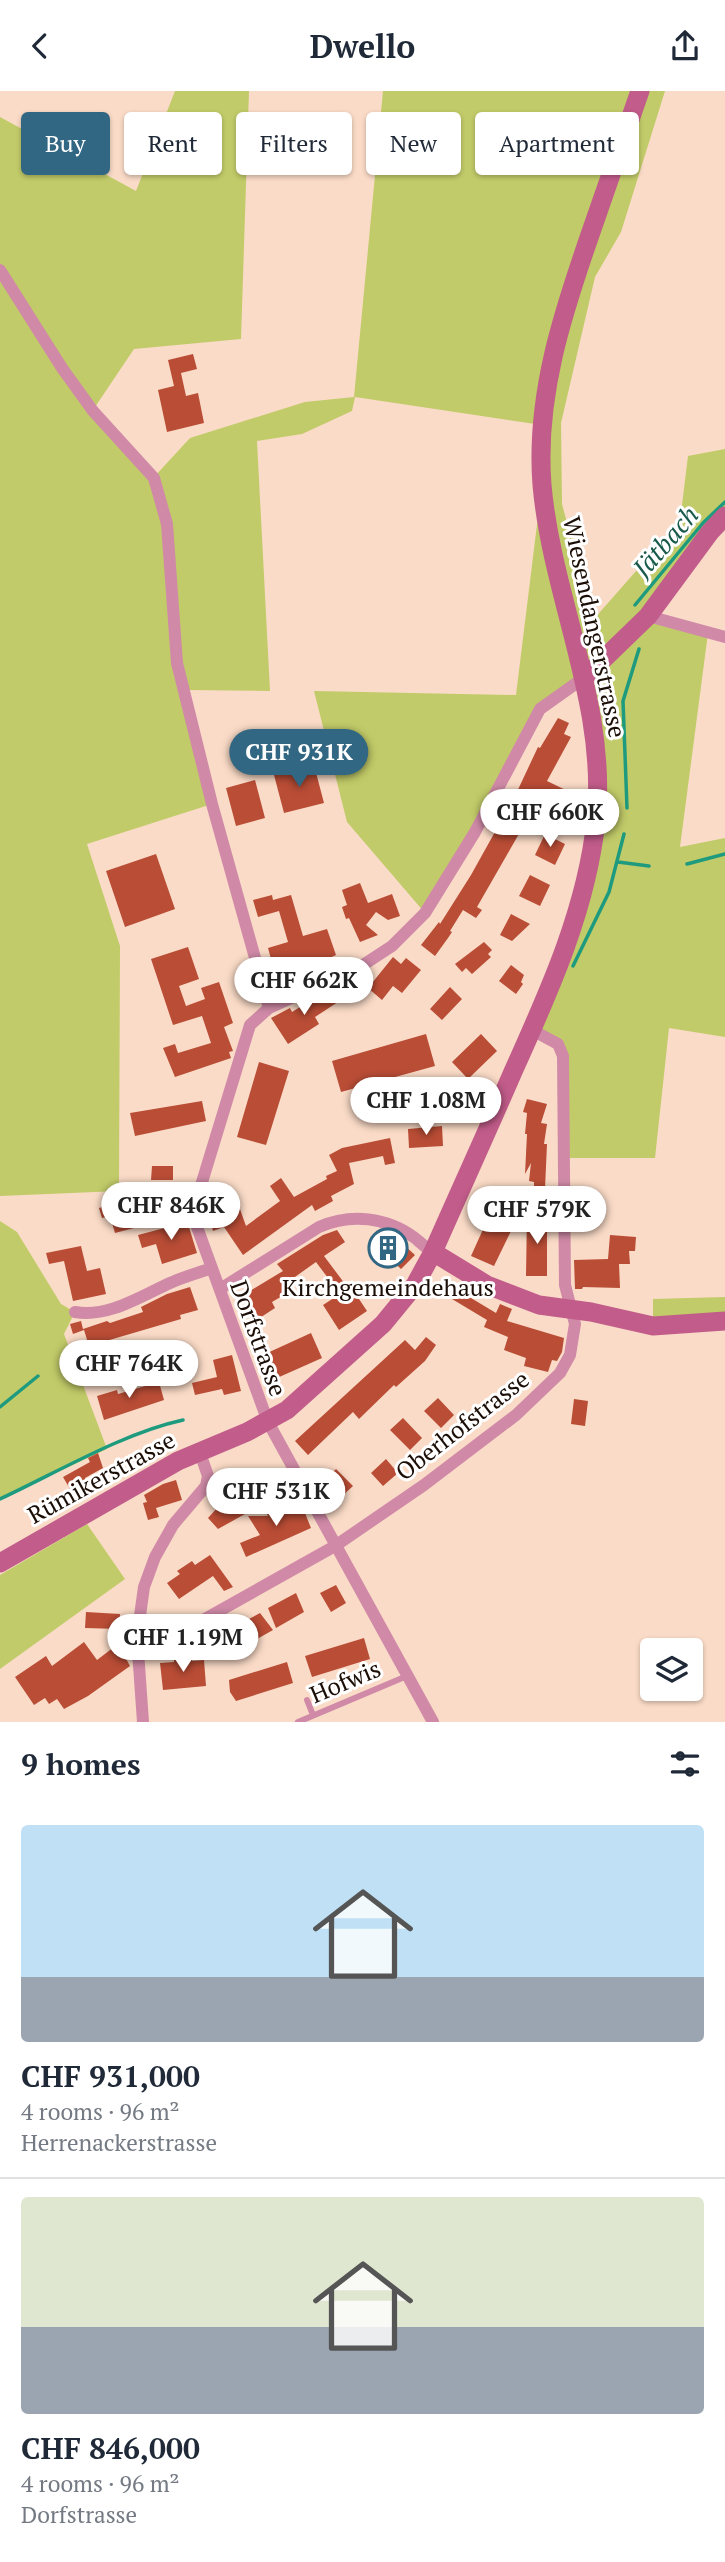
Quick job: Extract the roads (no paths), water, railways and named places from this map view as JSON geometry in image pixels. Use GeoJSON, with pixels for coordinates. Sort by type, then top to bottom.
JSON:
{"type":"FeatureCollection","features":[{"type":"Feature","properties":{"kind":"main road","name":"Wiesendangerstrasse"},"geometry":{"type":"LineString","coordinates":[[268,1422],[287,1410],[383,1324],[415,1285],[433,1252],[532,1030],[554,979],[573,923],[587,872],[596,821],[598,777],[585,677],[551,540],[542,484],[542,425],[549,371],[560,325],[640,91]]}},
{"type":"Feature","properties":{"kind":"main road"},"geometry":{"type":"LineString","coordinates":[[585,677],[648,616],[710,532],[725,516]]}},
{"type":"Feature","properties":{"kind":"main road"},"geometry":{"type":"LineString","coordinates":[[433,1252],[487,1285],[539,1305],[653,1326],[725,1321]]}},
{"type":"Feature","properties":{"kind":"main road","name":"Rümikerstrasse"},"geometry":{"type":"LineString","coordinates":[[0,1563],[199,1451],[268,1422]]}},
{"type":"Feature","properties":{"kind":"street"},"geometry":{"type":"LineString","coordinates":[[0,270],[62,368],[93,411],[154,478],[167,524],[177,663],[212,804],[269,1008]]}},
{"type":"Feature","properties":{"kind":"street"},"geometry":{"type":"LineString","coordinates":[[648,616],[725,637]]}},
{"type":"Feature","properties":{"kind":"street","name":"Dorfstrasse"},"geometry":{"type":"LineString","coordinates":[[433,1722],[268,1422],[197,1227],[199,1192],[250,1025],[269,1008],[363,965],[392,946],[425,913],[475,832],[540,709],[585,677]]}},
{"type":"Feature","properties":{"kind":"street","name":"Oberhofstrasse"},"geometry":{"type":"LineString","coordinates":[[137,1657],[335,1546],[424,1485],[516,1415],[560,1373],[570,1355],[575,1324],[565,1285],[563,1056],[558,1044],[532,1030]]}},
{"type":"Feature","properties":{"kind":"street"},"geometry":{"type":"LineString","coordinates":[[220,1289],[318,1227],[332,1221],[371,1219],[392,1224],[433,1252]]}},
{"type":"Feature","properties":{"kind":"street","name":"Dorfstrasse"},"geometry":{"type":"LineString","coordinates":[[75,1312],[87,1314],[127,1304],[172,1282],[212,1268]]}},
{"type":"Feature","properties":{"kind":"street"},"geometry":{"type":"LineString","coordinates":[[143,1722],[136,1637],[141,1601],[155,1557],[173,1525],[206,1486],[208,1476],[199,1451]]}},
{"type":"Feature","properties":{"kind":"lane","name":"Hofwis"},"geometry":{"type":"LineString","coordinates":[[298,1721],[407,1676]]}},
{"type":"Feature","properties":{"kind":"lane"},"geometry":{"type":"LineString","coordinates":[[307,1700],[313,1715]]}},
{"type":"Feature","properties":{"kind":"waterway","name":"Jätbach"},"geometry":{"type":"LineString","coordinates":[[635,605],[703,523],[725,502]]}},
{"type":"Feature","properties":{"kind":"waterway","name":"Jätbach"},"geometry":{"type":"LineString","coordinates":[[627,808],[623,701],[639,649]]}},
{"type":"Feature","properties":{"kind":"waterway","name":"Jätbach"},"geometry":{"type":"LineString","coordinates":[[573,966],[609,892],[624,834]]}},
{"type":"Feature","properties":{"kind":"waterway"},"geometry":{"type":"LineString","coordinates":[[687,864],[725,854]]}},
{"type":"Feature","properties":{"kind":"waterway"},"geometry":{"type":"LineString","coordinates":[[618,862],[649,866]]}},
{"type":"Feature","properties":{"kind":"waterway"},"geometry":{"type":"LineString","coordinates":[[0,1407],[38,1376]]}},
{"type":"Feature","properties":{"kind":"waterway","name":"Jätbach"},"geometry":{"type":"LineString","coordinates":[[0,1499],[113,1444],[183,1420]]}},
{"type":"Feature","properties":{"kind":"place","name":"Kirchgemeindehaus"},"geometry":{"type":"Point","coordinates":[388,1248]}}]}
